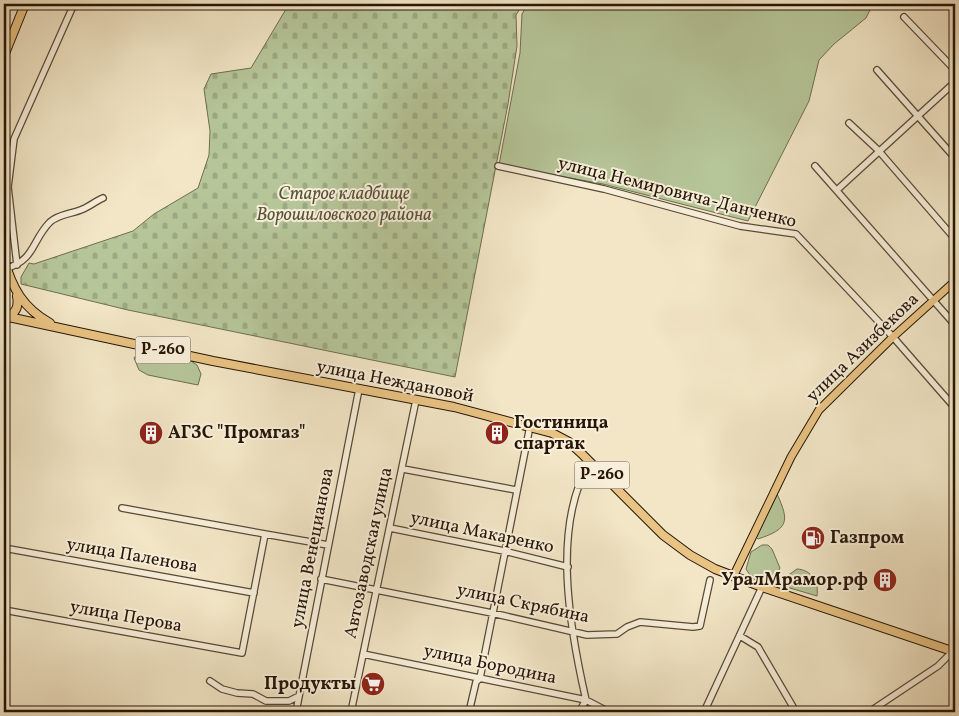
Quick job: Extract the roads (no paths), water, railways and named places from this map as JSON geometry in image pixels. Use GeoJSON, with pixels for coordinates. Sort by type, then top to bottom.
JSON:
{"type":"FeatureCollection","features":[{"type":"Feature","properties":{"kind":"highway"},"geometry":{"type":"LineString","coordinates":[[4,56],[25,4]]}},
{"type":"Feature","properties":{"kind":"highway"},"geometry":{"type":"LineString","coordinates":[[4,259],[19,304],[11,316],[4,316]]}},
{"type":"Feature","properties":{"kind":"highway"},"geometry":{"type":"LineString","coordinates":[[17,294],[33,312],[59,327]]}},
{"type":"Feature","properties":{"kind":"highway","name":"улица Неждановой"},"geometry":{"type":"LineString","coordinates":[[4,316],[359,390],[416,400],[530,426],[552,433],[568,442],[590,462],[663,536],[690,555],[733,577]]}},
{"type":"Feature","properties":{"kind":"highway","name":"Р-260"},"geometry":{"type":"LineString","coordinates":[[733,577],[954,652]]}},
{"type":"Feature","properties":{"kind":"main road","name":"улица Азизбекова"},"geometry":{"type":"LineString","coordinates":[[733,577],[819,410],[893,337],[955,281]]}},
{"type":"Feature","properties":{"kind":"street"},"geometry":{"type":"LineString","coordinates":[[17,265],[8,187],[14,139],[74,4]]}},
{"type":"Feature","properties":{"kind":"street"},"geometry":{"type":"LineString","coordinates":[[904,17],[955,70]]}},
{"type":"Feature","properties":{"kind":"street"},"geometry":{"type":"LineString","coordinates":[[878,70],[955,158]]}},
{"type":"Feature","properties":{"kind":"street"},"geometry":{"type":"LineString","coordinates":[[837,190],[878,150],[955,82]]}},
{"type":"Feature","properties":{"kind":"street"},"geometry":{"type":"LineString","coordinates":[[849,123],[878,150],[955,239]]}},
{"type":"Feature","properties":{"kind":"street","name":"улица Немировича-Данченко"},"geometry":{"type":"LineString","coordinates":[[498,166],[604,189],[740,226],[796,234],[893,337],[955,408]]}},
{"type":"Feature","properties":{"kind":"street"},"geometry":{"type":"LineString","coordinates":[[815,166],[955,325]]}},
{"type":"Feature","properties":{"kind":"street"},"geometry":{"type":"LineString","coordinates":[[7,268],[17,265],[31,254],[37,239],[50,222],[83,209],[103,198]]}},
{"type":"Feature","properties":{"kind":"street","name":"улица Венецианова"},"geometry":{"type":"LineString","coordinates":[[296,712],[359,390]]}},
{"type":"Feature","properties":{"kind":"street","name":"Автозаводская улица"},"geometry":{"type":"LineString","coordinates":[[351,712],[416,400]]}},
{"type":"Feature","properties":{"kind":"street"},"geometry":{"type":"LineString","coordinates":[[468,712],[476,682],[480,678],[530,426]]}},
{"type":"Feature","properties":{"kind":"street"},"geometry":{"type":"LineString","coordinates":[[580,712],[586,700],[572,631],[568,537],[580,479],[590,462]]}},
{"type":"Feature","properties":{"kind":"street"},"geometry":{"type":"LineString","coordinates":[[402,469],[516,490]]}},
{"type":"Feature","properties":{"kind":"street"},"geometry":{"type":"LineString","coordinates":[[122,508],[328,545]]}},
{"type":"Feature","properties":{"kind":"street","name":"улица Макаренко"},"geometry":{"type":"LineString","coordinates":[[390,528],[504,551],[568,568]]}},
{"type":"Feature","properties":{"kind":"street"},"geometry":{"type":"LineString","coordinates":[[254,593],[265,534]]}},
{"type":"Feature","properties":{"kind":"street","name":"улица Паленова"},"geometry":{"type":"LineString","coordinates":[[4,548],[254,593]]}},
{"type":"Feature","properties":{"kind":"street","name":"улица Скрябина"},"geometry":{"type":"LineString","coordinates":[[321,579],[378,589],[587,635],[617,634],[627,626],[640,622],[700,626],[710,580]]}},
{"type":"Feature","properties":{"kind":"street"},"geometry":{"type":"LineString","coordinates":[[704,712],[762,587]]}},
{"type":"Feature","properties":{"kind":"street","name":"улица Перова"},"geometry":{"type":"LineString","coordinates":[[4,610],[242,653],[254,593]]}},
{"type":"Feature","properties":{"kind":"street"},"geometry":{"type":"LineString","coordinates":[[740,636],[758,647],[796,712]]}},
{"type":"Feature","properties":{"kind":"street"},"geometry":{"type":"LineString","coordinates":[[869,712],[938,666],[954,652]]}},
{"type":"Feature","properties":{"kind":"street","name":"улица Бородина"},"geometry":{"type":"LineString","coordinates":[[363,654],[586,700],[609,712]]}},
{"type":"Feature","properties":{"kind":"street"},"geometry":{"type":"LineString","coordinates":[[210,681],[222,689],[237,694],[253,694],[266,701],[289,701],[299,696]]}},
{"type":"Feature","properties":{"kind":"place","name":"АГЗС \"Промгаз\""},"geometry":{"type":"Point","coordinates":[151,433]}},
{"type":"Feature","properties":{"kind":"place","name":"Гостиница спартак"},"geometry":{"type":"Point","coordinates":[497,433]}},
{"type":"Feature","properties":{"kind":"place","name":"Газпром"},"geometry":{"type":"Point","coordinates":[813,538]}},
{"type":"Feature","properties":{"kind":"place","name":"УралМрамор.рф"},"geometry":{"type":"Point","coordinates":[885,580]}},
{"type":"Feature","properties":{"kind":"place","name":"Продукты"},"geometry":{"type":"Point","coordinates":[373,684]}},
{"type":"Feature","properties":{"kind":"park label","name":"Старое кладбище Ворошиловского района"},"geometry":{"type":"Point","coordinates":[344,204]}}]}
